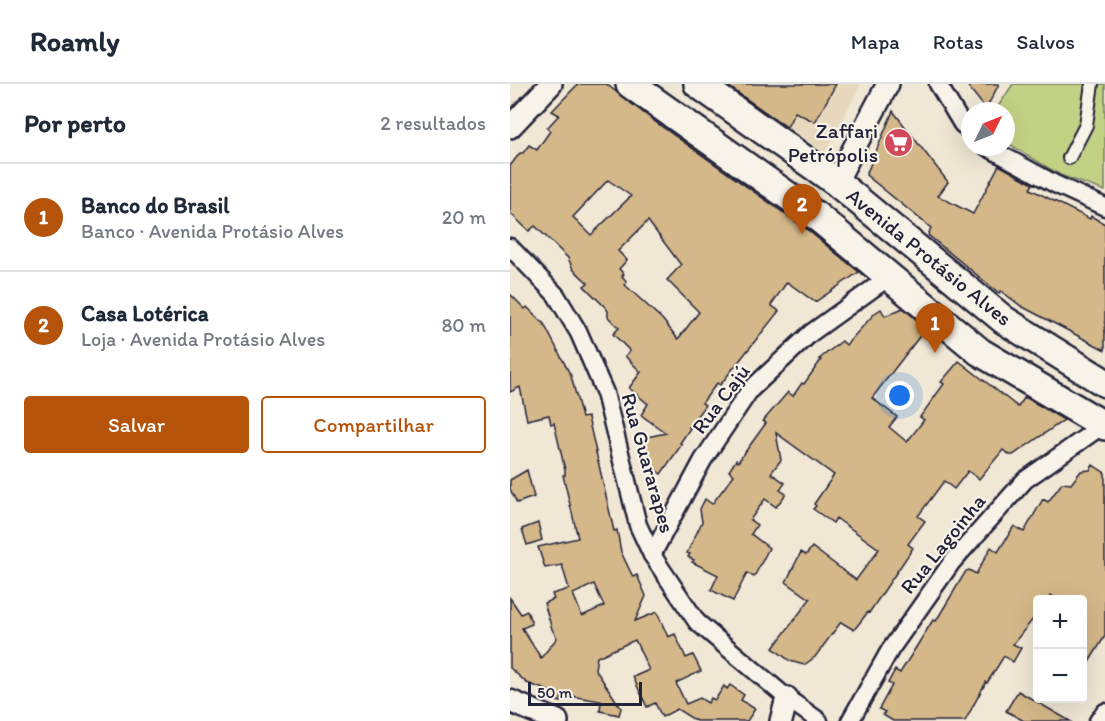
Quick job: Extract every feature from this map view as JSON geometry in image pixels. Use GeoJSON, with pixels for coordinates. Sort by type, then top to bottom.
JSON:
{"type":"FeatureCollection","features":[{"type":"Feature","properties":{"kind":"main road","name":"Avenida Protásio Alves"},"geometry":{"type":"LineString","coordinates":[[630,84],[815,215],[980,352],[1104,426]]}},
{"type":"Feature","properties":{"kind":"main road","name":"Avenida Protásio Alves"},"geometry":{"type":"LineString","coordinates":[[698,84],[836,183],[1004,320],[1105,383]]}},
{"type":"Feature","properties":{"kind":"street"},"geometry":{"type":"LineString","coordinates":[[510,127],[551,84]]}},
{"type":"Feature","properties":{"kind":"street"},"geometry":{"type":"LineString","coordinates":[[836,183],[888,84]]}},
{"type":"Feature","properties":{"kind":"street"},"geometry":{"type":"LineString","coordinates":[[939,84],[961,122]]}},
{"type":"Feature","properties":{"kind":"street"},"geometry":{"type":"LineString","coordinates":[[1069,158],[1086,125],[1092,84]]}},
{"type":"Feature","properties":{"kind":"street"},"geometry":{"type":"LineString","coordinates":[[1004,156],[1055,184],[1105,207]]}},
{"type":"Feature","properties":{"kind":"street","name":"Rua Guararapes"},"geometry":{"type":"LineString","coordinates":[[510,247],[556,295],[579,333],[605,393],[638,525],[652,555],[697,622],[787,698],[819,721]]}},
{"type":"Feature","properties":{"kind":"street","name":"Rua Cajú"},"geometry":{"type":"LineString","coordinates":[[652,555],[703,460],[750,390],[811,333],[889,277]]}},
{"type":"Feature","properties":{"kind":"street","name":"Rua Lagoinha"},"geometry":{"type":"LineString","coordinates":[[850,721],[890,650],[952,562],[1025,480],[1104,426]]}},
{"type":"Feature","properties":{"kind":"street"},"geometry":{"type":"LineString","coordinates":[[781,721],[787,698]]}},
{"type":"Feature","properties":{"kind":"street"},"geometry":{"type":"LineString","coordinates":[[510,701],[557,721]]}},
{"type":"Feature","properties":{"kind":"street"},"geometry":{"type":"LineString","coordinates":[[1098,721],[1105,712]]}},
{"type":"Feature","properties":{"kind":"shaded area"},"geometry":{"type":"Polygon","coordinates":[[[809,84],[861,84],[825,153],[787,127],[809,84]]]}},
{"type":"Feature","properties":{"kind":"green space"},"geometry":{"type":"Polygon","coordinates":[[[1013,84],[1105,84],[1105,191],[1060,175],[1015,148],[1015,102],[1001,102],[1013,84]]]}},
{"type":"Feature","properties":{"kind":"building"},"geometry":{"type":"Polygon","coordinates":[[[578,84],[606,84],[658,124],[805,228],[859,272],[815,302],[787,282],[771,305],[779,311],[720,385],[717,383],[702,403],[705,405],[661,474],[648,465],[642,438],[666,433],[641,415],[648,404],[629,388],[641,372],[625,356],[630,351],[613,334],[619,328],[608,317],[605,307],[584,286],[588,283],[573,269],[568,258],[535,226],[529,231],[510,213],[510,166],[529,145],[537,150],[550,131],[547,128],[559,115],[552,111],[578,84]],[[608,180],[573,217],[591,235],[631,196],[608,180]],[[648,221],[618,251],[627,260],[619,269],[627,282],[625,285],[662,319],[678,339],[699,312],[667,280],[681,265],[648,221]]]}},
{"type":"Feature","properties":{"kind":"building"},"geometry":{"type":"Polygon","coordinates":[[[725,84],[836,84],[815,122],[795,112],[787,127],[725,84]]]}},
{"type":"Feature","properties":{"kind":"building"},"geometry":{"type":"Polygon","coordinates":[[[966,84],[999,84],[990,102],[980,102],[966,84]]]}},
{"type":"Feature","properties":{"kind":"building"},"geometry":{"type":"Polygon","coordinates":[[[893,111],[948,182],[938,196],[973,214],[999,165],[1033,184],[1030,189],[1090,219],[1091,216],[1105,224],[1105,350],[1021,306],[1001,291],[999,293],[928,235],[931,228],[866,175],[893,111]]]}},
{"type":"Feature","properties":{"kind":"building"},"geometry":{"type":"Polygon","coordinates":[[[510,294],[544,324],[571,376],[582,418],[588,417],[614,531],[617,530],[621,552],[633,577],[637,575],[646,596],[635,621],[657,612],[668,637],[675,634],[686,658],[693,655],[701,671],[676,683],[686,704],[700,698],[708,703],[711,698],[715,700],[724,686],[727,689],[730,685],[744,695],[741,700],[755,709],[747,721],[696,721],[677,709],[662,717],[655,703],[647,707],[633,677],[649,670],[635,640],[597,657],[595,669],[621,708],[619,715],[600,711],[601,701],[565,695],[562,695],[561,702],[547,698],[549,691],[527,683],[510,668],[510,598],[521,614],[527,611],[532,624],[522,628],[541,658],[557,638],[544,603],[554,599],[552,594],[569,589],[562,565],[545,568],[538,547],[578,538],[563,475],[565,475],[565,470],[554,423],[551,424],[549,415],[527,420],[520,387],[510,392],[510,294]],[[594,584],[573,594],[582,616],[604,606],[594,584]]]}},
{"type":"Feature","properties":{"kind":"building"},"geometry":{"type":"Polygon","coordinates":[[[903,308],[926,328],[872,398],[897,417],[889,427],[907,442],[924,420],[920,417],[944,384],[941,382],[959,361],[1018,407],[1025,397],[1064,420],[1013,455],[1003,450],[979,479],[968,471],[954,489],[944,481],[918,516],[925,521],[908,544],[913,548],[869,613],[854,630],[841,622],[815,657],[804,665],[790,661],[773,648],[810,599],[786,582],[801,552],[806,555],[812,547],[856,580],[879,549],[836,518],[833,523],[813,509],[834,475],[776,433],[781,460],[771,473],[785,483],[780,490],[786,494],[776,507],[765,499],[750,520],[757,525],[751,534],[769,548],[754,577],[747,573],[733,601],[711,590],[718,575],[692,562],[694,560],[688,557],[690,554],[687,553],[702,522],[700,509],[705,499],[712,504],[734,475],[729,471],[736,460],[738,462],[766,423],[763,421],[788,392],[793,396],[802,383],[804,384],[821,360],[819,359],[842,341],[846,345],[881,309],[885,316],[903,308]]]}},
{"type":"Feature","properties":{"kind":"building"},"geometry":{"type":"Polygon","coordinates":[[[1093,465],[1105,473],[1105,636],[1087,665],[1087,595],[1033,595],[1033,619],[1013,644],[1021,648],[1013,662],[1004,656],[986,682],[965,721],[893,721],[883,715],[885,712],[879,709],[892,685],[888,683],[895,670],[900,673],[933,620],[936,621],[966,571],[969,570],[976,574],[991,547],[998,552],[1014,526],[1024,532],[1043,499],[1048,502],[1062,483],[1071,484],[1081,471],[1090,470],[1093,465]]]}},
{"type":"Feature","properties":{"kind":"building"},"geometry":{"type":"Polygon","coordinates":[[[527,470],[534,497],[517,503],[510,489],[510,480],[527,470]]]}},
{"type":"Feature","properties":{"kind":"building"},"geometry":{"type":"Polygon","coordinates":[[[538,523],[542,540],[527,545],[522,529],[538,523]]]}},
{"type":"Feature","properties":{"kind":"building"},"geometry":{"type":"Polygon","coordinates":[[[1018,691],[1033,700],[1033,703],[1039,703],[1070,721],[1024,721],[1006,711],[1018,691]]]}},
{"type":"Feature","properties":{"kind":"place","name":"Zaffari Petrópolis"},"geometry":{"type":"Point","coordinates":[899,143]}},
{"type":"Feature","properties":{"kind":"place","name":"Casa Lotérica"},"geometry":{"type":"Point","coordinates":[802,234]}},
{"type":"Feature","properties":{"kind":"place","name":"Banco do Brasil"},"geometry":{"type":"Point","coordinates":[935,353]}}]}
